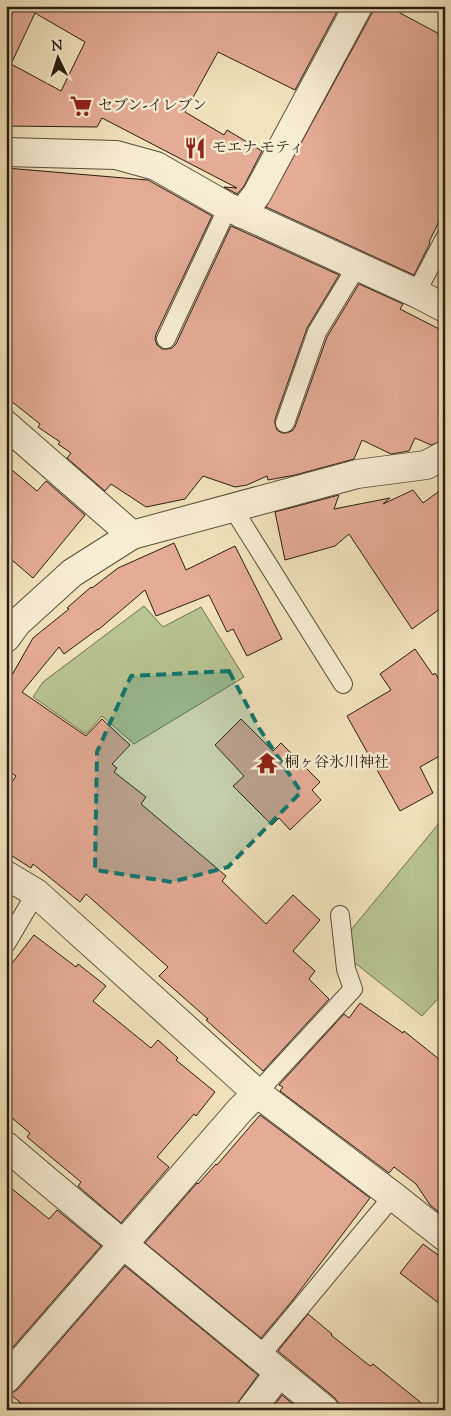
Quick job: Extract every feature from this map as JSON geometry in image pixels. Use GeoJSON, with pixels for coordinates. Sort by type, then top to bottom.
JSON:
{"type":"FeatureCollection","features":[{"type":"Feature","properties":{"kind":"street"},"geometry":{"type":"LineString","coordinates":[[235,210],[256,194],[358,6]]}},
{"type":"Feature","properties":{"kind":"street"},"geometry":{"type":"LineString","coordinates":[[6,152],[116,155],[156,166],[235,210],[445,308]]}},
{"type":"Feature","properties":{"kind":"street"},"geometry":{"type":"LineString","coordinates":[[6,425],[132,535]]}},
{"type":"Feature","properties":{"kind":"street"},"geometry":{"type":"LineString","coordinates":[[6,638],[17,623],[72,573],[132,535],[357,474],[426,465],[445,455]]}},
{"type":"Feature","properties":{"kind":"street"},"geometry":{"type":"LineString","coordinates":[[6,875],[36,893],[257,1093],[445,1238]]}},
{"type":"Feature","properties":{"kind":"street"},"geometry":{"type":"LineString","coordinates":[[6,1380],[240,1110],[257,1093]]}},
{"type":"Feature","properties":{"kind":"street"},"geometry":{"type":"LineString","coordinates":[[6,1146],[122,1245],[325,1410]]}},
{"type":"Feature","properties":{"kind":"street"},"geometry":{"type":"LineString","coordinates":[[251,1410],[270,1364]]}},
{"type":"Feature","properties":{"kind":"lane"},"geometry":{"type":"LineString","coordinates":[[166,339],[235,210]]}},
{"type":"Feature","properties":{"kind":"lane"},"geometry":{"type":"LineString","coordinates":[[416,293],[445,238]]}},
{"type":"Feature","properties":{"kind":"lane"},"geometry":{"type":"LineString","coordinates":[[285,423],[317,332],[357,266]]}},
{"type":"Feature","properties":{"kind":"lane"},"geometry":{"type":"LineString","coordinates":[[232,507],[343,684]]}},
{"type":"Feature","properties":{"kind":"lane"},"geometry":{"type":"LineString","coordinates":[[6,944],[36,893]]}},
{"type":"Feature","properties":{"kind":"lane"},"geometry":{"type":"LineString","coordinates":[[257,1093],[353,989],[346,969],[340,915]]}},
{"type":"Feature","properties":{"kind":"lane"},"geometry":{"type":"LineString","coordinates":[[270,1364],[393,1196]]}},
{"type":"Feature","properties":{"kind":"highlighted area"},"geometry":{"type":"Polygon","coordinates":[[[229,671],[259,728],[301,792],[228,867],[172,882],[95,870],[97,752],[131,676],[229,671]]]}},
{"type":"Feature","properties":{"kind":"green space"},"geometry":{"type":"Polygon","coordinates":[[[144,606],[163,627],[201,607],[244,677],[134,744],[102,716],[86,734],[33,697],[43,682],[144,606]]]}},
{"type":"Feature","properties":{"kind":"green space"},"geometry":{"type":"Polygon","coordinates":[[[445,816],[445,991],[422,1016],[336,948],[445,816]]]}},
{"type":"Feature","properties":{"kind":"building"},"geometry":{"type":"Polygon","coordinates":[[[6,6],[340,6],[295,90],[218,52],[185,112],[224,135],[227,130],[262,151],[244,186],[237,194],[224,187],[237,188],[102,118],[97,127],[6,126],[6,6]],[[35,13],[11,64],[61,91],[85,42],[35,13]]]}},
{"type":"Feature","properties":{"kind":"building"},"geometry":{"type":"Polygon","coordinates":[[[374,6],[387,6],[445,37],[445,209],[414,275],[266,207],[372,13],[374,6]]]}},
{"type":"Feature","properties":{"kind":"building"},"geometry":{"type":"Polygon","coordinates":[[[6,168],[148,180],[212,216],[156,334],[157,345],[162,349],[172,348],[176,344],[231,226],[339,275],[307,328],[275,419],[277,430],[282,433],[292,431],[295,427],[327,337],[359,284],[403,304],[400,309],[445,332],[445,440],[431,445],[415,438],[409,451],[391,454],[362,440],[354,459],[295,475],[268,480],[267,476],[247,485],[235,487],[203,476],[185,499],[146,507],[111,484],[105,491],[67,458],[71,453],[58,444],[60,442],[38,427],[40,424],[6,397],[6,168]]]}},
{"type":"Feature","properties":{"kind":"building"},"geometry":{"type":"Polygon","coordinates":[[[6,465],[37,491],[46,481],[85,515],[33,578],[6,555],[6,465]]]}},
{"type":"Feature","properties":{"kind":"building"},"geometry":{"type":"Polygon","coordinates":[[[445,487],[445,603],[412,629],[349,534],[335,546],[285,560],[275,512],[339,495],[334,509],[390,498],[383,504],[413,490],[423,503],[445,487]]]}},
{"type":"Feature","properties":{"kind":"building"},"geometry":{"type":"Polygon","coordinates":[[[174,543],[186,570],[235,546],[282,639],[247,656],[233,629],[227,632],[209,595],[156,616],[145,590],[98,630],[64,654],[59,647],[22,692],[86,736],[102,719],[130,745],[112,764],[117,768],[114,772],[146,797],[141,804],[226,876],[222,881],[266,924],[293,895],[320,920],[293,951],[315,971],[309,979],[329,999],[263,1071],[159,976],[168,967],[86,894],[80,902],[33,864],[31,868],[6,852],[6,791],[16,776],[6,769],[6,681],[8,682],[33,638],[69,609],[67,608],[91,587],[118,568],[174,543]]]}},
{"type":"Feature","properties":{"kind":"building"},"geometry":{"type":"Polygon","coordinates":[[[415,649],[433,675],[435,673],[445,690],[445,753],[420,767],[433,793],[400,811],[347,716],[391,690],[380,674],[415,649]]]}},
{"type":"Feature","properties":{"kind":"building","name":"桐ヶ谷氷川神社"},"geometry":{"type":"Polygon","coordinates":[[[241,719],[273,751],[281,743],[320,782],[312,790],[321,800],[290,830],[279,818],[272,825],[233,786],[244,776],[215,745],[241,719]]]}},
{"type":"Feature","properties":{"kind":"building"},"geometry":{"type":"Polygon","coordinates":[[[34,935],[76,967],[78,964],[106,986],[93,1001],[151,1048],[158,1040],[178,1058],[176,1060],[215,1092],[196,1116],[194,1114],[157,1157],[169,1167],[121,1223],[78,1186],[81,1182],[27,1137],[30,1133],[6,1113],[6,971],[34,935]]]}},
{"type":"Feature","properties":{"kind":"building"},"geometry":{"type":"Polygon","coordinates":[[[360,1003],[403,1033],[404,1031],[445,1064],[445,1217],[430,1205],[416,1184],[394,1167],[389,1173],[280,1091],[283,1087],[279,1085],[344,1014],[349,1018],[360,1003]]]}},
{"type":"Feature","properties":{"kind":"building"},"geometry":{"type":"Polygon","coordinates":[[[260,1115],[370,1198],[292,1301],[261,1338],[145,1243],[260,1115]]]}},
{"type":"Feature","properties":{"kind":"building"},"geometry":{"type":"Polygon","coordinates":[[[6,1184],[49,1219],[57,1210],[101,1246],[6,1355],[6,1184]]]}},
{"type":"Feature","properties":{"kind":"building"},"geometry":{"type":"Polygon","coordinates":[[[423,1244],[445,1260],[445,1308],[400,1273],[423,1244]]]}},
{"type":"Feature","properties":{"kind":"building"},"geometry":{"type":"Polygon","coordinates":[[[125,1266],[258,1375],[239,1401],[236,1410],[29,1410],[10,1394],[18,1389],[125,1266]]]}},
{"type":"Feature","properties":{"kind":"building"},"geometry":{"type":"Polygon","coordinates":[[[308,1314],[370,1366],[373,1364],[430,1410],[340,1410],[335,1398],[278,1351],[308,1314]]]}},
{"type":"Feature","properties":{"kind":"building"},"geometry":{"type":"Polygon","coordinates":[[[282,1395],[300,1410],[271,1410],[282,1395]]]}},
{"type":"Feature","properties":{"kind":"place","name":"セブン-イレブン"},"geometry":{"type":"Point","coordinates":[81,106]}},
{"type":"Feature","properties":{"kind":"place","name":"モエナ モティ"},"geometry":{"type":"Point","coordinates":[195,148]}},
{"type":"Feature","properties":{"kind":"place","name":"桐ヶ谷氷川神社"},"geometry":{"type":"Point","coordinates":[267,763]}}]}
